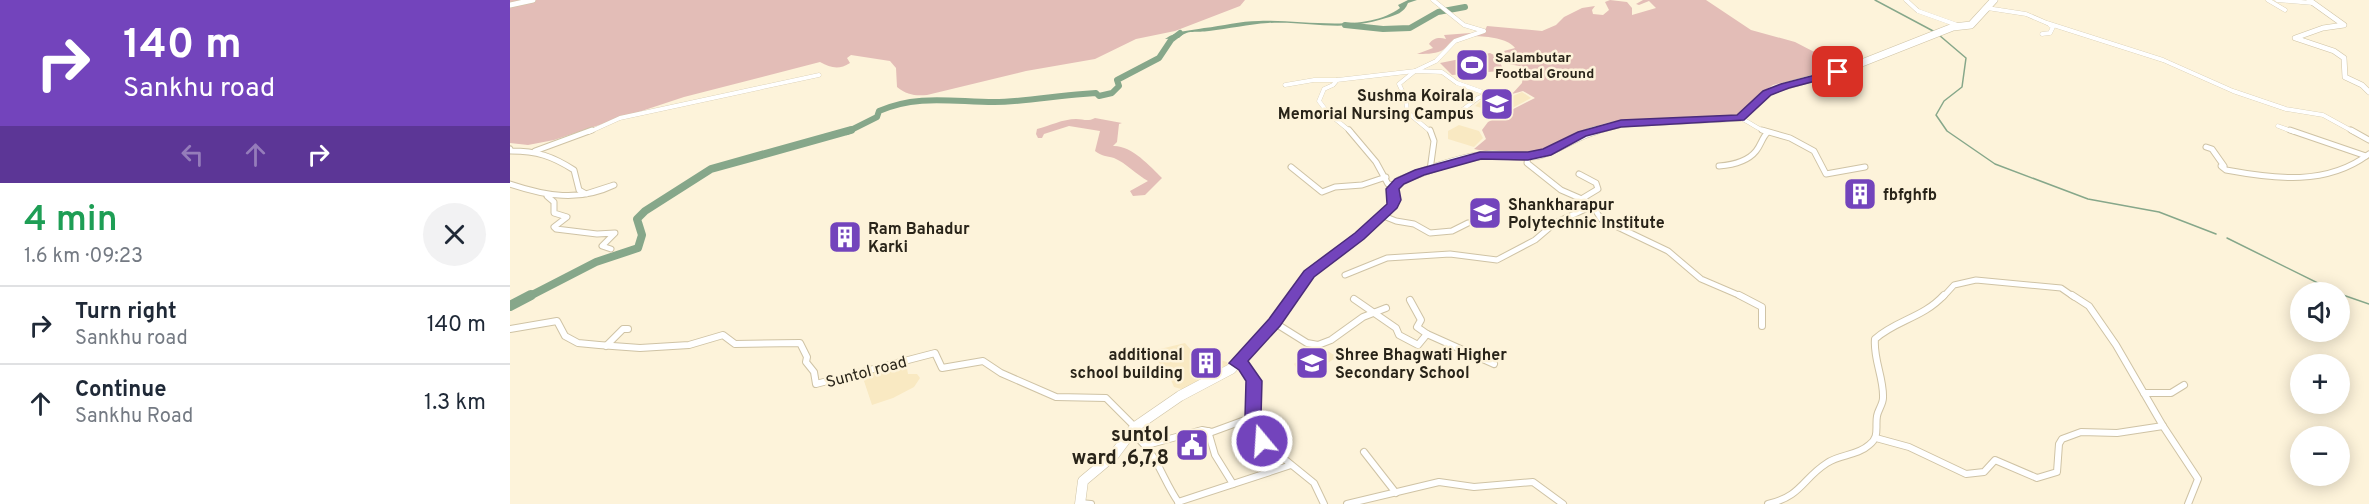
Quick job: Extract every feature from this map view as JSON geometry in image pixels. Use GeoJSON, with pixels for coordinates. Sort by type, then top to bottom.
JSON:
{"type":"FeatureCollection","features":[{"type":"Feature","properties":{"kind":"main road"},"geometry":{"type":"LineString","coordinates":[[1080,504],[1083,482],[1114,455],[1132,430],[1159,408],[1220,376],[1237,363],[1275,322],[1309,274],[1348,245],[1394,203],[1392,189],[1411,176],[1480,156],[1528,156],[1547,152],[1582,134],[1621,123],[1740,118],[1767,93],[1838,72],[1941,32],[1973,24],[1994,0]]}},
{"type":"Feature","properties":{"kind":"street"},"geometry":{"type":"LineString","coordinates":[[510,5],[533,0]]}},
{"type":"Feature","properties":{"kind":"street"},"geometry":{"type":"LineString","coordinates":[[1430,170],[1436,146],[1435,138],[1430,128],[1407,112],[1406,99],[1399,85],[1415,71],[1436,61],[1455,41],[1484,31],[1464,24],[1433,0]]}},
{"type":"Feature","properties":{"kind":"street"},"geometry":{"type":"LineString","coordinates":[[1906,0],[1918,11],[1960,26]]}},
{"type":"Feature","properties":{"kind":"street"},"geometry":{"type":"LineString","coordinates":[[2268,0],[2285,10]]}},
{"type":"Feature","properties":{"kind":"street"},"geometry":{"type":"LineString","coordinates":[[2277,0],[2311,2],[2344,25],[2323,28],[2295,38],[2334,51],[2344,58],[2345,77],[2362,85],[2369,92]]}},
{"type":"Feature","properties":{"kind":"street"},"geometry":{"type":"LineString","coordinates":[[1987,8],[2026,14],[2047,23],[2163,60],[2233,91],[2281,108],[2323,115],[2368,138]]}},
{"type":"Feature","properties":{"kind":"street"},"geometry":{"type":"LineString","coordinates":[[2042,34],[2049,33],[2053,28],[2047,23]]}},
{"type":"Feature","properties":{"kind":"street"},"geometry":{"type":"LineString","coordinates":[[1285,85],[1314,80],[1337,80],[1361,75],[1415,71],[1442,72],[1457,83],[1488,94],[1478,98],[1457,114]]}},
{"type":"Feature","properties":{"kind":"street"},"geometry":{"type":"LineString","coordinates":[[510,148],[511,150],[535,151],[574,138],[620,118],[819,75]]}},
{"type":"Feature","properties":{"kind":"street"},"geometry":{"type":"LineString","coordinates":[[1337,80],[1333,85],[1324,89],[1319,101],[1326,113],[1344,125],[1365,145],[1386,177],[1388,184],[1395,185]]}},
{"type":"Feature","properties":{"kind":"street"},"geometry":{"type":"LineString","coordinates":[[1740,118],[1767,132],[1791,138],[1814,151],[1826,174],[1865,167]]}},
{"type":"Feature","properties":{"kind":"street"},"geometry":{"type":"LineString","coordinates":[[2278,126],[2368,155]]}},
{"type":"Feature","properties":{"kind":"street"},"geometry":{"type":"LineString","coordinates":[[1719,166],[1732,164],[1755,151],[1761,138],[1767,132]]}},
{"type":"Feature","properties":{"kind":"street"},"geometry":{"type":"LineString","coordinates":[[2206,147],[2212,149],[2214,155],[2224,166],[2221,166],[2226,170],[2278,175],[2329,175],[2368,155]]}},
{"type":"Feature","properties":{"kind":"street"},"geometry":{"type":"LineString","coordinates":[[535,151],[540,155],[554,157],[574,170],[579,190],[586,194],[614,185],[590,196],[547,196]]}},
{"type":"Feature","properties":{"kind":"street"},"geometry":{"type":"LineString","coordinates":[[1528,156],[1527,163],[1531,168],[1561,189],[1583,198],[1601,219],[1668,251],[1701,279],[1758,303],[1762,307],[1762,326]]}},
{"type":"Feature","properties":{"kind":"street"},"geometry":{"type":"LineString","coordinates":[[1292,166],[1322,192],[1335,187],[1362,185],[1386,177]]}},
{"type":"Feature","properties":{"kind":"street"},"geometry":{"type":"LineString","coordinates":[[1579,174],[1596,183],[1598,189],[1583,198]]}},
{"type":"Feature","properties":{"kind":"street"},"geometry":{"type":"LineString","coordinates":[[510,184],[538,191],[554,202],[555,213],[567,217],[554,228],[556,229],[597,234],[615,233],[602,246],[611,249]]}},
{"type":"Feature","properties":{"kind":"street"},"geometry":{"type":"LineString","coordinates":[[1345,275],[1387,258],[1450,254],[1497,260],[1534,240],[1555,223],[1592,206]]}},
{"type":"Feature","properties":{"kind":"street"},"geometry":{"type":"LineString","coordinates":[[1381,215],[1396,221],[1414,224],[1430,232],[1452,231],[1468,223]]}},
{"type":"Feature","properties":{"kind":"street"},"geometry":{"type":"LineString","coordinates":[[1768,504],[1784,500],[1796,493],[1828,462],[1861,452],[1876,438],[1877,415],[1883,399],[1874,348],[1875,339],[1887,328],[1911,320],[1938,302],[1954,285],[1969,281],[2061,288],[2089,306],[2116,345],[2163,426],[2198,479],[2188,504]]}},
{"type":"Feature","properties":{"kind":"street"},"geometry":{"type":"LineString","coordinates":[[1354,298],[1396,328],[1399,335],[1417,345],[1427,334]]}},
{"type":"Feature","properties":{"kind":"street"},"geometry":{"type":"LineString","coordinates":[[1410,300],[1421,320],[1418,327],[1427,334],[1494,364]]}},
{"type":"Feature","properties":{"kind":"street"},"geometry":{"type":"LineString","coordinates":[[1275,322],[1315,344],[1334,338],[1358,320],[1386,308]]}},
{"type":"Feature","properties":{"kind":"street"},"geometry":{"type":"LineString","coordinates":[[510,329],[557,321],[565,336],[578,343],[602,345],[623,329],[628,329]]}},
{"type":"Feature","properties":{"kind":"street","name":"Suntol road"},"geometry":{"type":"LineString","coordinates":[[602,345],[640,348],[689,345],[723,334],[735,344],[800,343],[807,357],[806,362],[814,372],[816,384],[935,353],[942,368],[983,361],[1001,373],[1056,398],[1106,398],[1132,430]]}},
{"type":"Feature","properties":{"kind":"street"},"geometry":{"type":"LineString","coordinates":[[1237,363],[1244,366],[1254,381],[1253,417],[1262,441],[1314,483],[1324,504]]}},
{"type":"Feature","properties":{"kind":"street"},"geometry":{"type":"LineString","coordinates":[[2144,393],[2171,393],[2184,385]]}},
{"type":"Feature","properties":{"kind":"street"},"geometry":{"type":"LineString","coordinates":[[1147,445],[1202,430],[1212,432],[1253,417]]}},
{"type":"Feature","properties":{"kind":"street"},"geometry":{"type":"LineString","coordinates":[[1876,438],[1909,447],[1966,474],[1984,472],[1995,460],[2037,478],[2057,472],[2059,444],[2068,435],[2080,432],[2139,431],[2163,426]]}},
{"type":"Feature","properties":{"kind":"street"},"geometry":{"type":"LineString","coordinates":[[1132,430],[1147,445],[1167,488],[1178,503],[1291,465]]}},
{"type":"Feature","properties":{"kind":"street"},"geometry":{"type":"LineString","coordinates":[[1208,431],[1215,455],[1233,484]]}},
{"type":"Feature","properties":{"kind":"street"},"geometry":{"type":"LineString","coordinates":[[1364,452],[1396,493]]}},
{"type":"Feature","properties":{"kind":"street"},"geometry":{"type":"LineString","coordinates":[[1347,504],[1439,482],[1469,488],[1533,482],[1563,504]]}},
{"type":"Feature","properties":{"kind":"street"},"geometry":{"type":"LineString","coordinates":[[1080,504],[1091,504]]}},
{"type":"Feature","properties":{"kind":"shaded area"},"geometry":{"type":"Polygon","coordinates":[[[510,0],[1245,0],[1240,6],[1175,31],[1136,39],[1095,59],[1026,71],[927,95],[911,94],[897,87],[896,68],[890,61],[851,55],[847,58],[850,63],[842,67],[831,67],[820,62],[684,97],[554,140],[528,145],[510,143],[510,0]]]}},
{"type":"Feature","properties":{"kind":"shaded area"},"geometry":{"type":"Polygon","coordinates":[[[1408,0],[1417,0],[1408,3],[1396,15],[1354,25],[1261,24],[1189,32],[1179,38],[1165,39],[1184,31],[1245,22],[1332,24],[1369,21],[1386,16],[1400,8],[1398,5],[1408,0]]]}},
{"type":"Feature","properties":{"kind":"shaded area"},"geometry":{"type":"Polygon","coordinates":[[[1610,0],[1627,2],[1632,8],[1632,15],[1656,8],[1649,1],[1636,4],[1643,0],[1706,0],[1751,30],[1795,42],[1822,56],[1816,75],[1773,85],[1758,95],[1736,117],[1705,120],[1626,120],[1594,127],[1540,150],[1511,152],[1474,149],[1486,139],[1482,130],[1488,122],[1535,98],[1523,91],[1512,94],[1522,83],[1524,67],[1504,63],[1500,57],[1506,54],[1504,51],[1515,48],[1503,40],[1475,36],[1458,38],[1438,52],[1417,54],[1433,48],[1429,44],[1434,39],[1446,39],[1444,35],[1484,32],[1487,26],[1542,31],[1582,8],[1595,6],[1592,10],[1593,14],[1603,15],[1609,10],[1605,2],[1610,0]]]}},
{"type":"Feature","properties":{"kind":"shaded area","name":"Salambutar Footbal Ground"},"geometry":{"type":"Polygon","coordinates":[[[1490,53],[1498,57],[1502,67],[1500,71],[1452,75],[1440,63],[1490,53]]]}},
{"type":"Feature","properties":{"kind":"shaded area","name":"Sushma Koirala Memorial Nursing Campus"},"geometry":{"type":"Polygon","coordinates":[[[1522,92],[1531,98],[1501,114],[1475,106],[1488,94],[1501,101],[1522,92]]]}},
{"type":"Feature","properties":{"kind":"shaded area"},"geometry":{"type":"Polygon","coordinates":[[[1095,118],[1122,123],[1119,124],[1117,142],[1113,146],[1127,149],[1146,162],[1162,178],[1145,195],[1133,196],[1130,191],[1148,181],[1118,160],[1095,151],[1100,131],[1069,126],[1044,134],[1042,138],[1038,138],[1036,134],[1037,129],[1061,121],[1095,118]]]}},
{"type":"Feature","properties":{"kind":"shaded area"},"geometry":{"type":"Polygon","coordinates":[[[1459,125],[1479,131],[1483,138],[1474,147],[1448,139],[1448,131],[1459,125]]]}},
{"type":"Feature","properties":{"kind":"shaded area"},"geometry":{"type":"Polygon","coordinates":[[[1185,343],[1198,358],[1214,358],[1227,362],[1228,365],[1185,390],[1174,387],[1166,368],[1160,367],[1156,350],[1185,343]]]}},
{"type":"Feature","properties":{"kind":"shaded area","name":"Shree Bhagwati Higher Secondary School"},"geometry":{"type":"Polygon","coordinates":[[[1320,346],[1337,357],[1320,368],[1323,373],[1304,380],[1294,364],[1320,346]]]}},
{"type":"Feature","properties":{"kind":"shaded area"},"geometry":{"type":"Polygon","coordinates":[[[906,363],[908,374],[917,374],[920,378],[914,387],[893,398],[872,405],[862,375],[906,363]]]}},
{"type":"Feature","properties":{"kind":"waterway"},"geometry":{"type":"LineString","coordinates":[[1875,0],[1935,32]]}},
{"type":"Feature","properties":{"kind":"waterway"},"geometry":{"type":"LineString","coordinates":[[1345,25],[1383,29],[1410,28],[1438,12],[1465,7]]}},
{"type":"Feature","properties":{"kind":"waterway"},"geometry":{"type":"LineString","coordinates":[[851,130],[877,117],[879,111],[907,102],[936,100],[1005,102],[1096,93],[1099,96],[1112,93],[1119,86],[1117,80],[1159,58],[1171,40],[1180,33]]}},
{"type":"Feature","properties":{"kind":"waterway"},"geometry":{"type":"LineString","coordinates":[[1939,35],[1966,58],[1962,87],[1944,101],[1936,115],[1947,131],[1995,164],[2088,199],[2159,212],[2216,234]]}},
{"type":"Feature","properties":{"kind":"waterway"},"geometry":{"type":"LineString","coordinates":[[528,297],[596,262],[638,248],[642,235],[637,219],[645,211],[711,169],[851,130]]}},
{"type":"Feature","properties":{"kind":"waterway"},"geometry":{"type":"LineString","coordinates":[[847,132],[851,130]]}},
{"type":"Feature","properties":{"kind":"waterway"},"geometry":{"type":"LineString","coordinates":[[2227,238],[2316,282]]}},
{"type":"Feature","properties":{"kind":"waterway"},"geometry":{"type":"LineString","coordinates":[[510,306],[531,295]]}},
{"type":"Feature","properties":{"kind":"waterway"},"geometry":{"type":"LineString","coordinates":[[2350,297],[2369,304]]}},
{"type":"Feature","properties":{"kind":"place","name":"Salambutar Footbal Ground"},"geometry":{"type":"Point","coordinates":[1472,65]}},
{"type":"Feature","properties":{"kind":"place","name":"Sushma Koirala Memorial Nursing Campus"},"geometry":{"type":"Point","coordinates":[1497,104]}},
{"type":"Feature","properties":{"kind":"place","name":"fbfghfb"},"geometry":{"type":"Point","coordinates":[1860,194]}},
{"type":"Feature","properties":{"kind":"place","name":"Shankharapur Polytechnic Institute"},"geometry":{"type":"Point","coordinates":[1485,213]}},
{"type":"Feature","properties":{"kind":"place","name":"Ram Bahadur Karki"},"geometry":{"type":"Point","coordinates":[845,237]}},
{"type":"Feature","properties":{"kind":"place","name":"additional school building"},"geometry":{"type":"Point","coordinates":[1206,363]}},
{"type":"Feature","properties":{"kind":"place","name":"Shree Bhagwati Higher Secondary School"},"geometry":{"type":"Point","coordinates":[1312,363]}},
{"type":"Feature","properties":{"kind":"place","name":"suntol ward ,6,7,8"},"geometry":{"type":"Point","coordinates":[1192,445]}},
{"type":"Feature","properties":{"kind":"route"},"geometry":{"type":"LineString","coordinates":[[1262,441],[1253,417],[1254,381],[1244,366],[1237,363],[1275,322],[1309,274],[1360,236],[1394,203],[1392,189],[1399,181],[1480,156],[1537,155],[1555,149],[1571,138],[1621,123],[1740,118],[1767,93],[1838,72]]}}]}
